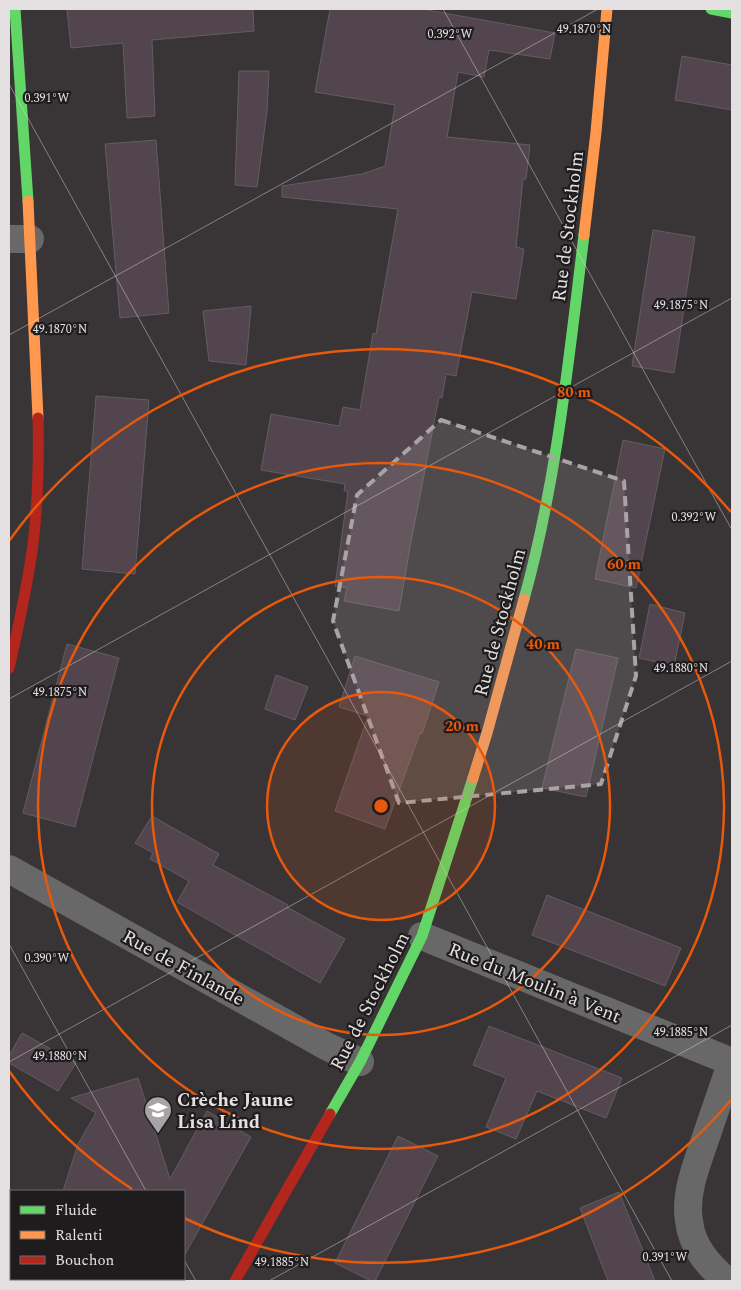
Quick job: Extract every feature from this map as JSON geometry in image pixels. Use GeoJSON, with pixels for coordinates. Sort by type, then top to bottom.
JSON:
{"type":"FeatureCollection","features":[{"type":"Feature","properties":{"kind":"street"},"geometry":{"type":"LineString","coordinates":[[9,668],[20,619],[34,535],[39,458],[38,386],[20,239],[15,9]]}},
{"type":"Feature","properties":{"kind":"street","name":"Rue de Stockholm"},"geometry":{"type":"LineString","coordinates":[[235,1281],[360,1062],[402,981],[422,936],[487,733],[534,564],[556,448],[596,132],[607,9]]}},
{"type":"Feature","properties":{"kind":"street"},"geometry":{"type":"LineString","coordinates":[[712,9],[732,13]]}},
{"type":"Feature","properties":{"kind":"street","name":"Rue de Finlande"},"geometry":{"type":"LineString","coordinates":[[9,869],[326,1046],[360,1062]]}},
{"type":"Feature","properties":{"kind":"street","name":"Rue du Moulin à Vent"},"geometry":{"type":"LineString","coordinates":[[422,936],[732,1062]]}},
{"type":"Feature","properties":{"kind":"street"},"geometry":{"type":"LineString","coordinates":[[727,1281],[703,1258],[694,1241],[688,1220],[689,1198],[696,1166],[732,1062]]}},
{"type":"Feature","properties":{"kind":"highlighted area"},"geometry":{"type":"Polygon","coordinates":[[[441,420],[624,481],[636,676],[601,784],[399,803],[333,621],[357,495],[441,420]]]}},
{"type":"Feature","properties":{"kind":"building"},"geometry":{"type":"Polygon","coordinates":[[[67,9],[253,9],[254,31],[152,40],[155,116],[127,118],[123,43],[71,48],[67,9]]]}},
{"type":"Feature","properties":{"kind":"building"},"geometry":{"type":"Polygon","coordinates":[[[330,9],[422,9],[555,33],[550,59],[489,50],[484,77],[458,72],[447,137],[530,145],[526,179],[523,179],[516,247],[524,249],[516,299],[472,292],[456,376],[446,374],[442,398],[439,397],[399,611],[344,601],[347,588],[335,586],[348,491],[344,491],[345,484],[261,470],[271,414],[339,426],[343,407],[360,410],[373,333],[376,334],[398,209],[282,197],[282,186],[362,174],[385,166],[395,105],[315,92],[330,9]]]}},
{"type":"Feature","properties":{"kind":"building"},"geometry":{"type":"Polygon","coordinates":[[[682,56],[732,65],[732,110],[675,100],[682,56]]]}},
{"type":"Feature","properties":{"kind":"building"},"geometry":{"type":"Polygon","coordinates":[[[239,71],[269,71],[267,111],[257,187],[235,185],[239,71]]]}},
{"type":"Feature","properties":{"kind":"building"},"geometry":{"type":"Polygon","coordinates":[[[156,140],[169,313],[120,318],[105,144],[156,140]]]}},
{"type":"Feature","properties":{"kind":"building"},"geometry":{"type":"Polygon","coordinates":[[[653,230],[695,237],[674,373],[632,366],[653,230]]]}},
{"type":"Feature","properties":{"kind":"building"},"geometry":{"type":"Polygon","coordinates":[[[251,306],[246,365],[209,361],[203,311],[251,306]]]}},
{"type":"Feature","properties":{"kind":"building"},"geometry":{"type":"Polygon","coordinates":[[[96,396],[149,400],[135,574],[82,569],[96,396]]]}},
{"type":"Feature","properties":{"kind":"building"},"geometry":{"type":"Polygon","coordinates":[[[623,440],[665,449],[636,588],[595,579],[623,440]]]}},
{"type":"Feature","properties":{"kind":"building"},"geometry":{"type":"Polygon","coordinates":[[[650,604],[685,613],[674,666],[639,658],[650,604]]]}},
{"type":"Feature","properties":{"kind":"building"},"geometry":{"type":"Polygon","coordinates":[[[67,644],[119,658],[75,827],[23,813],[67,644]]]}},
{"type":"Feature","properties":{"kind":"building"},"geometry":{"type":"Polygon","coordinates":[[[576,649],[618,658],[586,797],[542,788],[576,649]]]}},
{"type":"Feature","properties":{"kind":"building"},"geometry":{"type":"Polygon","coordinates":[[[355,656],[439,682],[422,734],[420,733],[385,829],[335,811],[368,716],[339,707],[355,656]]]}},
{"type":"Feature","properties":{"kind":"building"},"geometry":{"type":"Polygon","coordinates":[[[276,675],[308,687],[295,720],[265,709],[276,675]]]}},
{"type":"Feature","properties":{"kind":"building"},"geometry":{"type":"Polygon","coordinates":[[[152,816],[219,854],[213,865],[288,905],[287,907],[345,939],[320,983],[177,902],[189,881],[150,859],[153,853],[135,843],[152,816]]]}},
{"type":"Feature","properties":{"kind":"building"},"geometry":{"type":"Polygon","coordinates":[[[547,895],[681,948],[665,986],[532,935],[547,895]]]}},
{"type":"Feature","properties":{"kind":"building"},"geometry":{"type":"Polygon","coordinates":[[[489,1026],[622,1078],[606,1118],[537,1091],[516,1139],[486,1127],[506,1078],[473,1065],[489,1026]]]}},
{"type":"Feature","properties":{"kind":"building"},"geometry":{"type":"Polygon","coordinates":[[[22,1033],[76,1063],[58,1091],[9,1063],[9,1056],[22,1033]]]}},
{"type":"Feature","properties":{"kind":"building"},"geometry":{"type":"Polygon","coordinates":[[[138,1078],[170,1179],[207,1111],[251,1137],[185,1254],[185,1190],[63,1190],[78,1144],[96,1113],[71,1098],[138,1078]]]}},
{"type":"Feature","properties":{"kind":"building"},"geometry":{"type":"Polygon","coordinates":[[[398,1136],[438,1156],[375,1281],[371,1281],[335,1263],[398,1136]]]}},
{"type":"Feature","properties":{"kind":"building"},"geometry":{"type":"Polygon","coordinates":[[[619,1192],[655,1281],[608,1281],[580,1208],[619,1192]]]}},
{"type":"Feature","properties":{"kind":"traffic: fast"},"geometry":{"type":"LineString","coordinates":[[15,9],[28,201]]}},
{"type":"Feature","properties":{"kind":"traffic: fast"},"geometry":{"type":"LineString","coordinates":[[711,9],[732,13]]}},
{"type":"Feature","properties":{"kind":"traffic: fast"},"geometry":{"type":"LineString","coordinates":[[524,599],[554,464],[584,235]]}},
{"type":"Feature","properties":{"kind":"traffic: fast"},"geometry":{"type":"LineString","coordinates":[[330,1114],[360,1062],[422,936],[473,778]]}},
{"type":"Feature","properties":{"kind":"traffic: slow"},"geometry":{"type":"LineString","coordinates":[[584,235],[596,132],[607,9]]}},
{"type":"Feature","properties":{"kind":"traffic: slow"},"geometry":{"type":"LineString","coordinates":[[28,201],[38,418]]}},
{"type":"Feature","properties":{"kind":"traffic: slow"},"geometry":{"type":"LineString","coordinates":[[473,778],[524,599]]}},
{"type":"Feature","properties":{"kind":"traffic: jam"},"geometry":{"type":"LineString","coordinates":[[9,668],[32,552],[36,518],[38,418]]}},
{"type":"Feature","properties":{"kind":"traffic: jam"},"geometry":{"type":"LineString","coordinates":[[235,1281],[330,1114]]}},
{"type":"Feature","properties":{"kind":"place","name":"Crèche Jaune Lisa Lind"},"geometry":{"type":"Point","coordinates":[158,1134]}}]}
